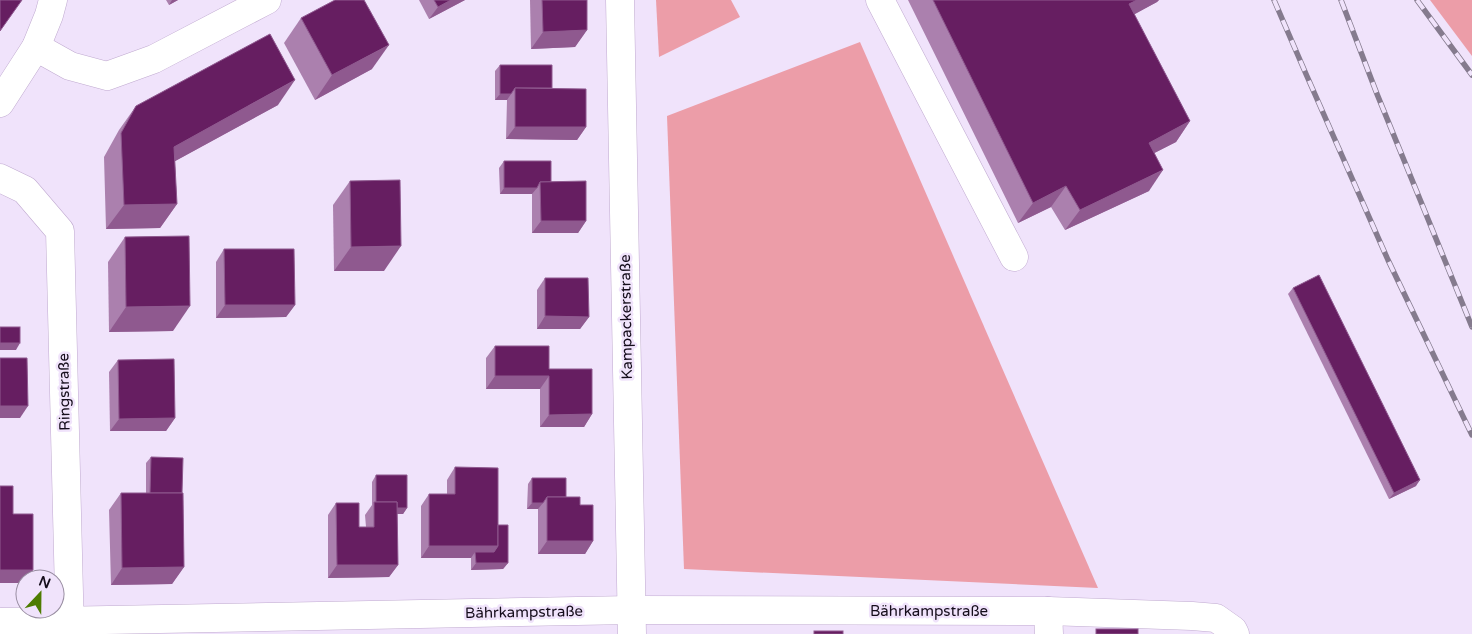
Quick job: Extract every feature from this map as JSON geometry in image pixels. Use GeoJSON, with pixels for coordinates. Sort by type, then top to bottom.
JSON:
{"type":"FeatureCollection","features":[{"type":"Feature","properties":{"kind":"street"},"geometry":{"type":"LineString","coordinates":[[0,103],[36,47],[53,0]]}},
{"type":"Feature","properties":{"kind":"street"},"geometry":{"type":"LineString","coordinates":[[36,47],[70,66],[107,76],[154,59],[267,0]]}},
{"type":"Feature","properties":{"kind":"street","name":"Kampackerstraße"},"geometry":{"type":"LineString","coordinates":[[620,0],[632,622]]}},
{"type":"Feature","properties":{"kind":"street"},"geometry":{"type":"LineString","coordinates":[[880,0],[1014,257]]}},
{"type":"Feature","properties":{"kind":"street","name":"Ringstraße"},"geometry":{"type":"LineString","coordinates":[[0,178],[25,190],[60,231],[70,627]]}},
{"type":"Feature","properties":{"kind":"street","name":"Bährkampstraße"},"geometry":{"type":"LineString","coordinates":[[0,622],[70,627],[632,622],[1049,622],[1192,616],[1216,618],[1233,630],[1235,634]]}},
{"type":"Feature","properties":{"kind":"shaded area"},"geometry":{"type":"Polygon","coordinates":[[[656,0],[731,0],[740,17],[659,57],[656,0]]]}},
{"type":"Feature","properties":{"kind":"shaded area"},"geometry":{"type":"Polygon","coordinates":[[[1430,0],[1472,0],[1472,56],[1430,0]]]}},
{"type":"Feature","properties":{"kind":"shaded area"},"geometry":{"type":"Polygon","coordinates":[[[860,42],[1098,588],[684,569],[667,116],[860,42]]]}},
{"type":"Feature","properties":{"kind":"building"},"geometry":{"type":"Polygon","coordinates":[[[0,0],[22,0],[0,31],[0,0]]]}},
{"type":"Feature","properties":{"kind":"building"},"geometry":{"type":"Polygon","coordinates":[[[335,0],[364,0],[389,45],[332,75],[301,18],[335,0]]]}},
{"type":"Feature","properties":{"kind":"building"},"geometry":{"type":"Polygon","coordinates":[[[434,0],[451,0],[438,7],[434,0]]]}},
{"type":"Feature","properties":{"kind":"building"},"geometry":{"type":"Polygon","coordinates":[[[542,0],[587,0],[587,30],[543,32],[542,0]]]}},
{"type":"Feature","properties":{"kind":"building"},"geometry":{"type":"Polygon","coordinates":[[[933,0],[1137,0],[1129,4],[1190,121],[1149,143],[1163,170],[1080,210],[1066,186],[1033,203],[933,0]]]}},
{"type":"Feature","properties":{"kind":"building"},"geometry":{"type":"Polygon","coordinates":[[[270,34],[295,80],[174,147],[177,204],[124,205],[121,133],[136,106],[270,34]]]}},
{"type":"Feature","properties":{"kind":"building"},"geometry":{"type":"Polygon","coordinates":[[[500,65],[552,65],[552,88],[515,88],[511,94],[500,94],[500,65]]]}},
{"type":"Feature","properties":{"kind":"building"},"geometry":{"type":"Polygon","coordinates":[[[515,88],[586,89],[586,127],[515,127],[515,88]]]}},
{"type":"Feature","properties":{"kind":"building"},"geometry":{"type":"Polygon","coordinates":[[[504,161],[551,161],[551,182],[540,182],[537,188],[504,188],[504,161]]]}},
{"type":"Feature","properties":{"kind":"building"},"geometry":{"type":"Polygon","coordinates":[[[400,180],[401,246],[351,247],[350,181],[400,180]]]}},
{"type":"Feature","properties":{"kind":"building"},"geometry":{"type":"Polygon","coordinates":[[[586,181],[586,221],[541,221],[540,182],[586,181]]]}},
{"type":"Feature","properties":{"kind":"building"},"geometry":{"type":"Polygon","coordinates":[[[189,236],[190,306],[126,307],[125,237],[189,236]]]}},
{"type":"Feature","properties":{"kind":"building"},"geometry":{"type":"Polygon","coordinates":[[[224,249],[294,249],[295,305],[225,305],[224,249]]]}},
{"type":"Feature","properties":{"kind":"building"},"geometry":{"type":"Polygon","coordinates":[[[1319,275],[1420,480],[1394,493],[1293,288],[1319,275]]]}},
{"type":"Feature","properties":{"kind":"building"},"geometry":{"type":"Polygon","coordinates":[[[545,278],[588,278],[589,317],[545,316],[545,278]]]}},
{"type":"Feature","properties":{"kind":"building"},"geometry":{"type":"Polygon","coordinates":[[[0,327],[20,327],[20,343],[0,343],[0,327]]]}},
{"type":"Feature","properties":{"kind":"building"},"geometry":{"type":"Polygon","coordinates":[[[495,346],[549,346],[549,369],[592,369],[592,414],[549,415],[549,376],[495,376],[495,346]]]}},
{"type":"Feature","properties":{"kind":"building"},"geometry":{"type":"Polygon","coordinates":[[[0,358],[27,358],[28,406],[0,406],[0,358]]]}},
{"type":"Feature","properties":{"kind":"building"},"geometry":{"type":"Polygon","coordinates":[[[174,359],[175,418],[119,419],[118,360],[174,359]]]}},
{"type":"Feature","properties":{"kind":"building"},"geometry":{"type":"Polygon","coordinates":[[[151,457],[183,458],[182,493],[150,493],[151,457]]]}},
{"type":"Feature","properties":{"kind":"building"},"geometry":{"type":"Polygon","coordinates":[[[455,467],[498,468],[498,546],[429,546],[429,494],[455,494],[455,467]]]}},
{"type":"Feature","properties":{"kind":"building"},"geometry":{"type":"Polygon","coordinates":[[[376,475],[407,475],[407,508],[397,508],[397,502],[376,502],[376,475]]]}},
{"type":"Feature","properties":{"kind":"building"},"geometry":{"type":"Polygon","coordinates":[[[532,478],[566,478],[566,497],[547,497],[543,503],[532,503],[532,478]]]}},
{"type":"Feature","properties":{"kind":"building"},"geometry":{"type":"Polygon","coordinates":[[[0,486],[13,486],[13,514],[33,514],[33,569],[0,570],[0,486]]]}},
{"type":"Feature","properties":{"kind":"building"},"geometry":{"type":"Polygon","coordinates":[[[121,493],[183,493],[184,567],[122,568],[121,493]]]}},
{"type":"Feature","properties":{"kind":"building"},"geometry":{"type":"Polygon","coordinates":[[[547,497],[580,497],[580,505],[593,505],[593,541],[547,541],[547,497]]]}},
{"type":"Feature","properties":{"kind":"building"},"geometry":{"type":"Polygon","coordinates":[[[374,502],[397,502],[398,565],[337,565],[336,503],[359,503],[359,527],[374,527],[374,502]]]}},
{"type":"Feature","properties":{"kind":"building"},"geometry":{"type":"Polygon","coordinates":[[[498,525],[508,525],[508,563],[476,563],[475,552],[494,552],[498,546],[498,525]]]}},
{"type":"Feature","properties":{"kind":"building"},"geometry":{"type":"Polygon","coordinates":[[[1096,629],[1138,629],[1138,634],[1096,634],[1096,629]]]}},
{"type":"Feature","properties":{"kind":"building"},"geometry":{"type":"Polygon","coordinates":[[[814,631],[843,631],[843,634],[814,634],[814,631]]]}},
{"type":"Feature","properties":{"kind":"railway"},"geometry":{"type":"LineString","coordinates":[[1274,0],[1388,260],[1472,435]]}},
{"type":"Feature","properties":{"kind":"railway"},"geometry":{"type":"LineString","coordinates":[[1341,0],[1377,94],[1472,327]]}},
{"type":"Feature","properties":{"kind":"railway"},"geometry":{"type":"LineString","coordinates":[[1417,0],[1472,75]]}}]}
